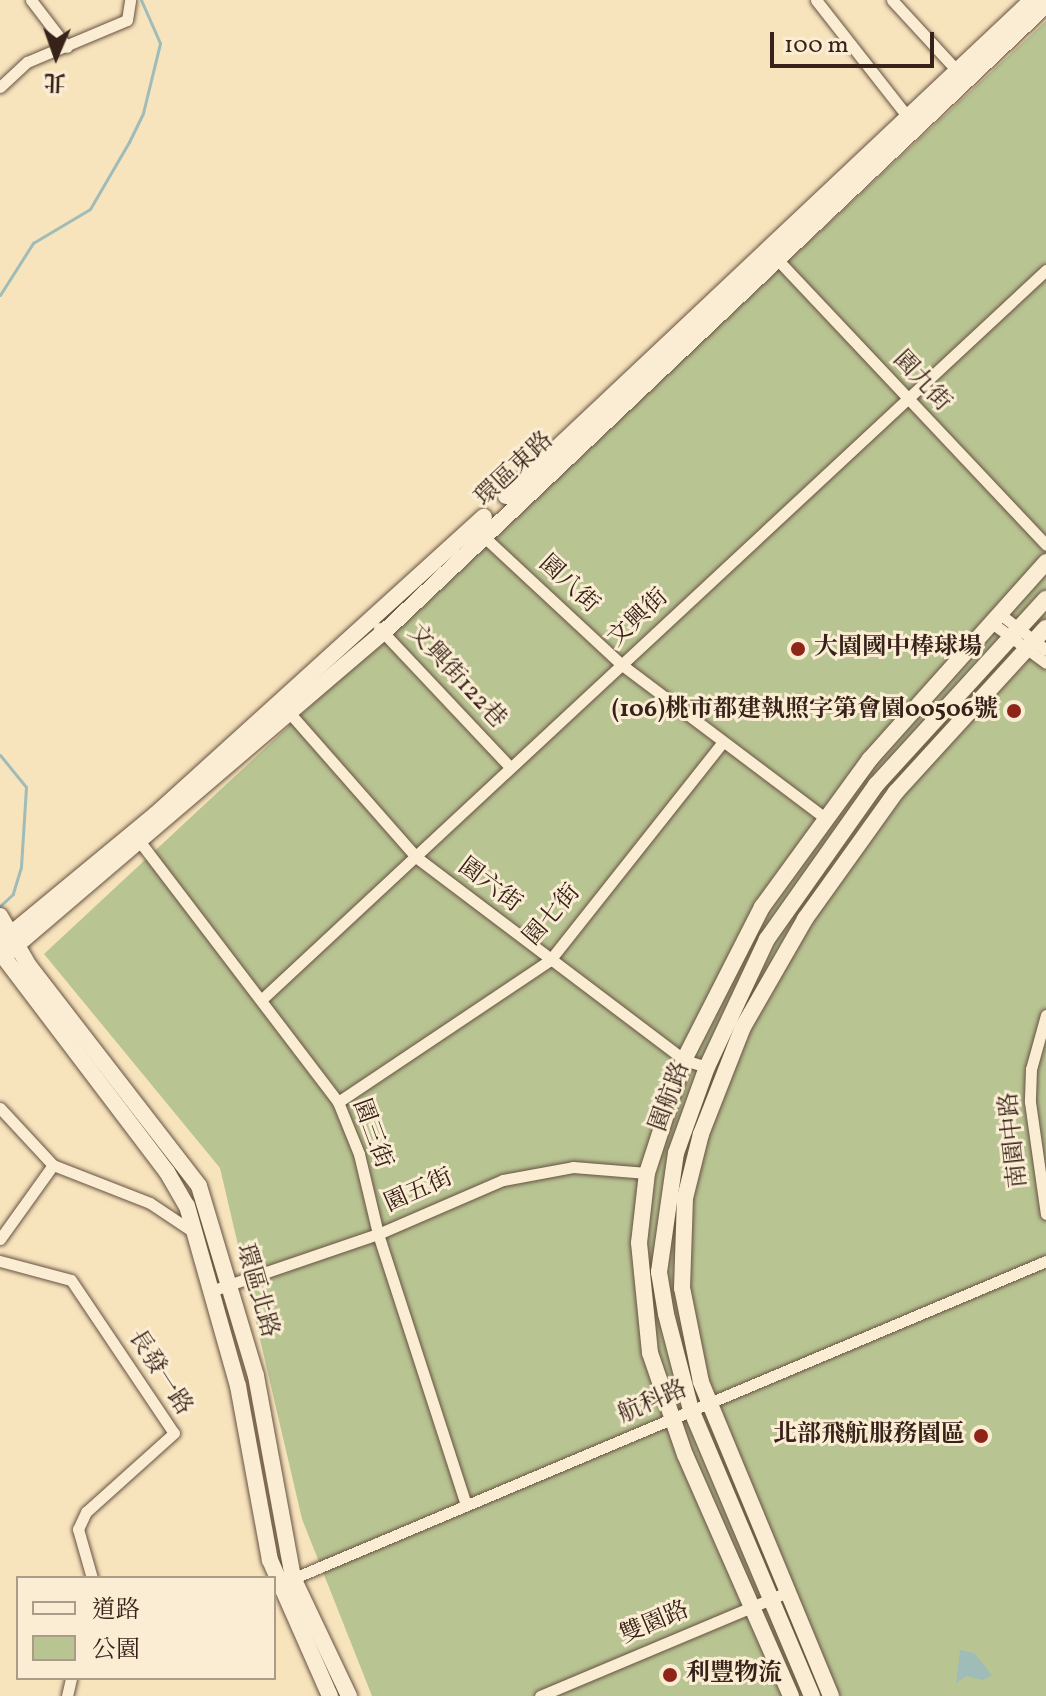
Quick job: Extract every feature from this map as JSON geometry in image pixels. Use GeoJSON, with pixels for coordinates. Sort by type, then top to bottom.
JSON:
{"type":"FeatureCollection","features":[{"type":"Feature","properties":{"kind":"street"},"geometry":{"type":"LineString","coordinates":[[31,0],[67,47]]}},
{"type":"Feature","properties":{"kind":"street"},"geometry":{"type":"LineString","coordinates":[[0,87],[27,62],[127,20],[130,0]]}},
{"type":"Feature","properties":{"kind":"street"},"geometry":{"type":"LineString","coordinates":[[816,0],[907,116]]}},
{"type":"Feature","properties":{"kind":"street"},"geometry":{"type":"LineString","coordinates":[[892,0],[960,75]]}},
{"type":"Feature","properties":{"kind":"street","name":"環區東路"},"geometry":{"type":"LineString","coordinates":[[282,707],[383,633],[477,531],[960,75],[1032,0]]}},
{"type":"Feature","properties":{"kind":"street"},"geometry":{"type":"LineString","coordinates":[[1041,0],[1046,5]]}},
{"type":"Feature","properties":{"kind":"street","name":"環區東路"},"geometry":{"type":"LineString","coordinates":[[771,252],[907,116],[1046,5]]}},
{"type":"Feature","properties":{"kind":"street","name":"園九街"},"geometry":{"type":"LineString","coordinates":[[771,252],[1046,545]]}},
{"type":"Feature","properties":{"kind":"street","name":"文興街"},"geometry":{"type":"LineString","coordinates":[[261,1000],[1046,270]]}},
{"type":"Feature","properties":{"kind":"street","name":"環區東路"},"geometry":{"type":"LineString","coordinates":[[6,947],[282,707],[369,618],[477,531]]}},
{"type":"Feature","properties":{"kind":"street","name":"園八街"},"geometry":{"type":"LineString","coordinates":[[477,531],[622,665],[825,818]]}},
{"type":"Feature","properties":{"kind":"street"},"geometry":{"type":"LineString","coordinates":[[791,1696],[672,1419],[644,1321],[639,1243],[647,1173],[684,1060],[762,907],[870,759],[1046,562]]}},
{"type":"Feature","properties":{"kind":"street","name":"園航路"},"geometry":{"type":"LineString","coordinates":[[812,1696],[691,1410],[659,1272],[676,1153],[707,1067],[767,939],[876,785],[1046,599]]}},
{"type":"Feature","properties":{"kind":"street","name":"文興街122巷"},"geometry":{"type":"LineString","coordinates":[[369,618],[510,767]]}},
{"type":"Feature","properties":{"kind":"street"},"geometry":{"type":"LineString","coordinates":[[996,618],[1034,648],[1046,663]]}},
{"type":"Feature","properties":{"kind":"street"},"geometry":{"type":"LineString","coordinates":[[831,1696],[708,1403],[684,1317],[681,1230],[701,1134],[728,1061],[778,964],[837,869],[896,792],[1034,648],[1046,628]]}},
{"type":"Feature","properties":{"kind":"street","name":"園六街"},"geometry":{"type":"LineString","coordinates":[[282,707],[416,857],[684,1060],[707,1067]]}},
{"type":"Feature","properties":{"kind":"street","name":"園七街"},"geometry":{"type":"LineString","coordinates":[[338,1102],[550,960],[722,743]]}},
{"type":"Feature","properties":{"kind":"street","name":"園三街"},"geometry":{"type":"LineString","coordinates":[[135,837],[338,1102],[359,1154],[378,1234],[466,1505]]}},
{"type":"Feature","properties":{"kind":"street"},"geometry":{"type":"LineString","coordinates":[[0,916],[6,947]]}},
{"type":"Feature","properties":{"kind":"street","name":"環區北路"},"geometry":{"type":"LineString","coordinates":[[6,947],[167,1172],[195,1233],[214,1290],[286,1581],[330,1696]]}},
{"type":"Feature","properties":{"kind":"street","name":"環區北路"},"geometry":{"type":"LineString","coordinates":[[6,947],[180,1155],[199,1186],[230,1282],[267,1424],[286,1581],[349,1696]]}},
{"type":"Feature","properties":{"kind":"street","name":"南園中路"},"geometry":{"type":"LineString","coordinates":[[1046,1015],[1031,1069],[1030,1102],[1046,1214]]}},
{"type":"Feature","properties":{"kind":"street"},"geometry":{"type":"LineString","coordinates":[[0,1108],[53,1165],[150,1203],[195,1233]]}},
{"type":"Feature","properties":{"kind":"street"},"geometry":{"type":"LineString","coordinates":[[0,1239],[53,1165]]}},
{"type":"Feature","properties":{"kind":"street","name":"園五街"},"geometry":{"type":"LineString","coordinates":[[214,1290],[230,1282],[378,1234],[516,1177],[573,1167],[647,1173]]}},
{"type":"Feature","properties":{"kind":"street","name":"長發一路"},"geometry":{"type":"LineString","coordinates":[[0,1261],[71,1280],[174,1433],[86,1512],[78,1529],[91,1576]]}},
{"type":"Feature","properties":{"kind":"street","name":"航科路"},"geometry":{"type":"LineString","coordinates":[[286,1581],[1046,1261]]}},
{"type":"Feature","properties":{"kind":"street","name":"雙園路"},"geometry":{"type":"LineString","coordinates":[[540,1696],[787,1592]]}},
{"type":"Feature","properties":{"kind":"green space"},"geometry":{"type":"Polygon","coordinates":[[[1046,21],[1046,1696],[372,1696],[302,1519],[220,1168],[44,954],[1046,21]]]}},
{"type":"Feature","properties":{"kind":"water"},"geometry":{"type":"Polygon","coordinates":[[[960,1650],[974,1653],[992,1675],[983,1680],[966,1676],[956,1683],[960,1650]]]}},
{"type":"Feature","properties":{"kind":"waterway"},"geometry":{"type":"LineString","coordinates":[[0,295],[33,243],[90,209],[143,113],[160,43],[141,0]]}},
{"type":"Feature","properties":{"kind":"waterway"},"geometry":{"type":"LineString","coordinates":[[0,755],[26,787],[21,867],[13,894],[0,906]]}},
{"type":"Feature","properties":{"kind":"place","name":"大園國中棒球場"},"geometry":{"type":"Point","coordinates":[798,649]}},
{"type":"Feature","properties":{"kind":"place","name":"(106)桃市都建執照字第會園00506號"},"geometry":{"type":"Point","coordinates":[1014,711]}},
{"type":"Feature","properties":{"kind":"place","name":"北部飛航服務園區"},"geometry":{"type":"Point","coordinates":[981,1436]}},
{"type":"Feature","properties":{"kind":"place","name":"利豐物流"},"geometry":{"type":"Point","coordinates":[670,1675]}}]}
